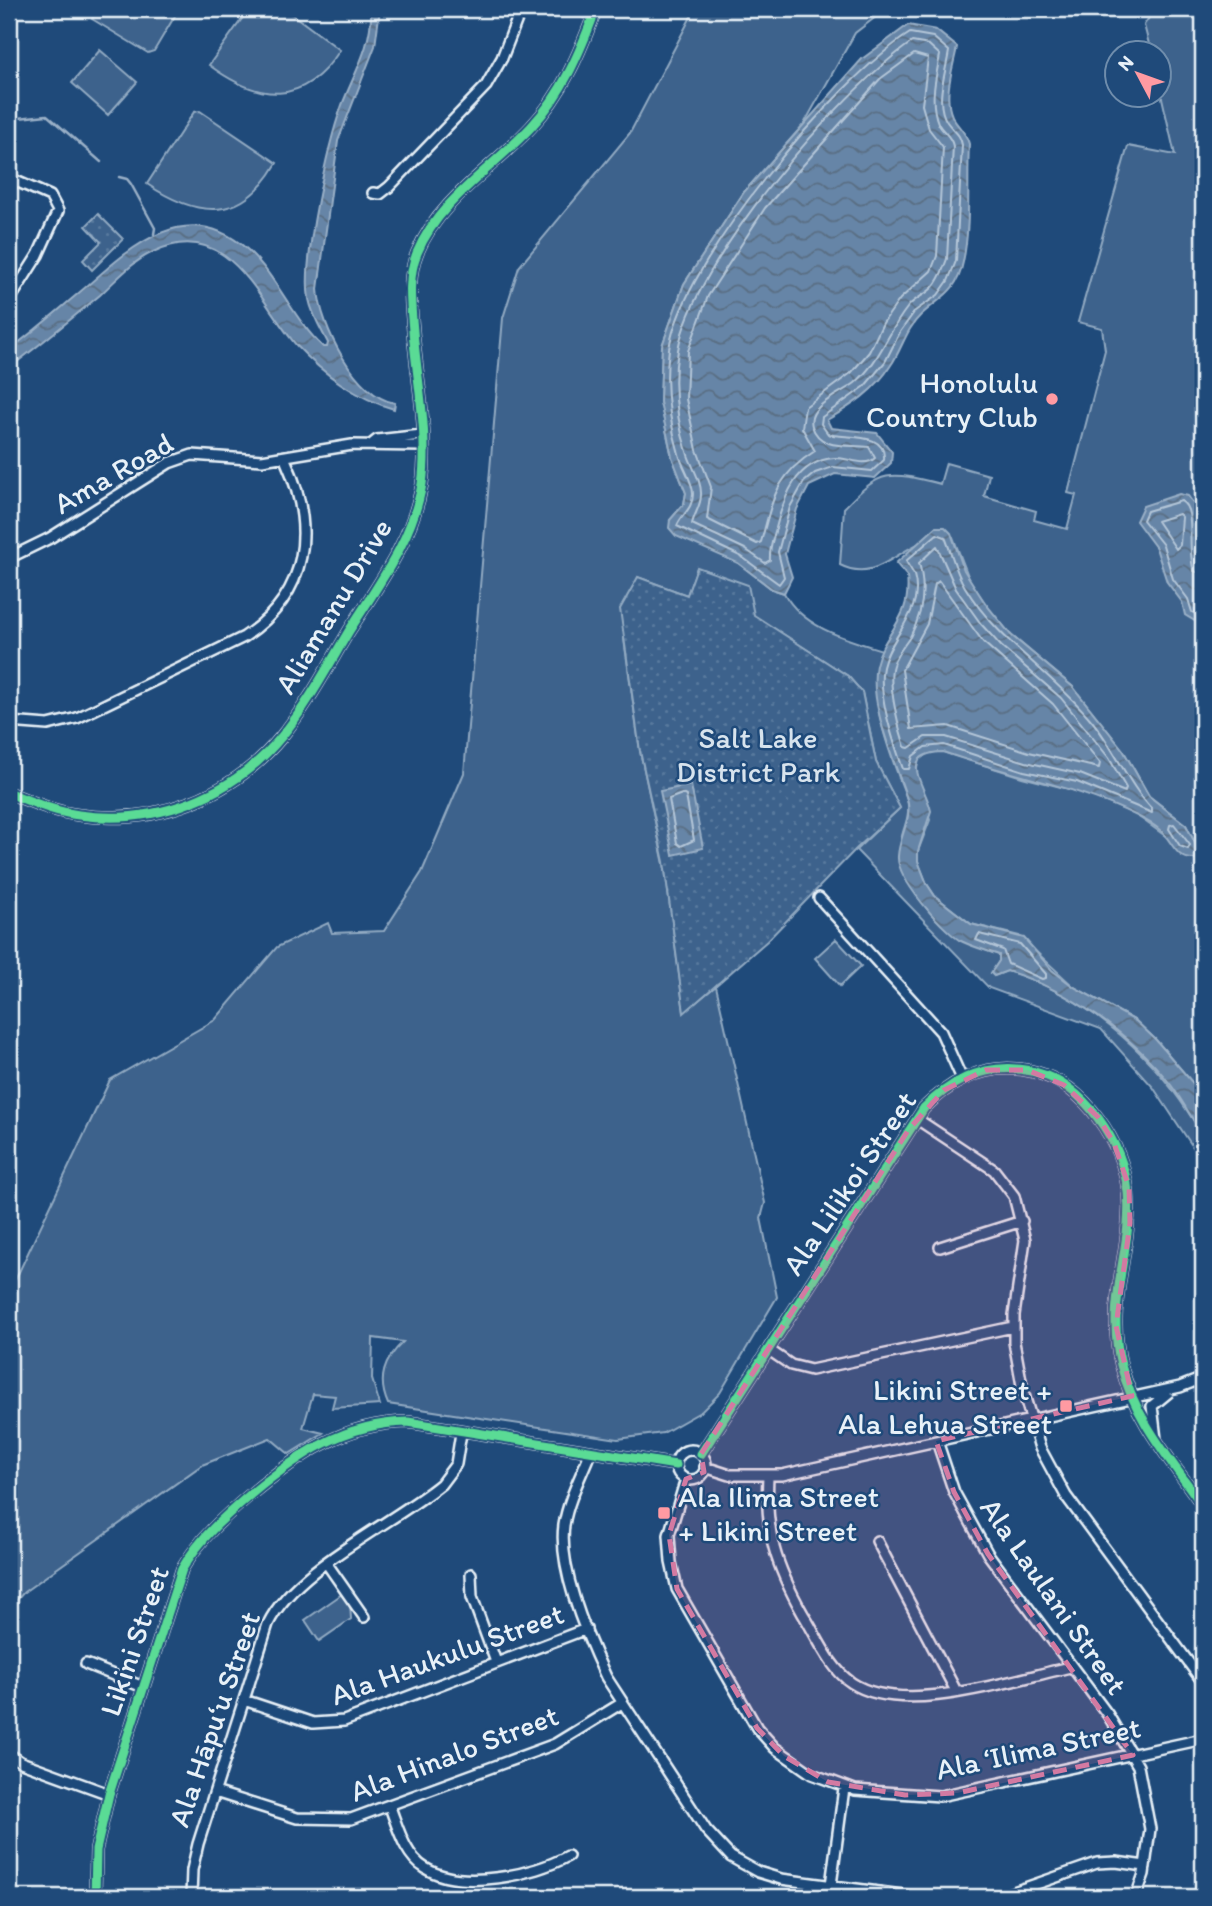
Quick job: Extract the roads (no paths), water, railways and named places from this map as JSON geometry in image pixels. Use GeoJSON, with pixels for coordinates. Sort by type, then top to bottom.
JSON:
{"type":"FeatureCollection","features":[{"type":"Feature","properties":{"kind":"street"},"geometry":{"type":"LineString","coordinates":[[373,193],[380,194],[389,187],[480,94],[502,58],[521,9]]}},
{"type":"Feature","properties":{"kind":"street"},"geometry":{"type":"LineString","coordinates":[[578,9],[595,12]]}},
{"type":"Feature","properties":{"kind":"street","name":"Aliamanu Drive"},"geometry":{"type":"LineString","coordinates":[[9,793],[64,812],[120,817],[155,813],[187,804],[226,786],[272,748],[293,722],[397,554],[419,500],[423,446],[410,302],[413,263],[418,251],[428,230],[452,201],[516,142],[551,104],[578,57],[595,12]]}},
{"type":"Feature","properties":{"kind":"street"},"geometry":{"type":"LineString","coordinates":[[9,178],[50,196],[58,211],[38,255],[9,301]]}},
{"type":"Feature","properties":{"kind":"street","name":"Ama Road"},"geometry":{"type":"LineString","coordinates":[[372,444],[377,440],[422,435]]}},
{"type":"Feature","properties":{"kind":"street","name":"Ama Road"},"geometry":{"type":"LineString","coordinates":[[9,558],[44,542],[176,460],[200,454],[252,460],[285,459],[372,444],[423,446]]}},
{"type":"Feature","properties":{"kind":"street"},"geometry":{"type":"LineString","coordinates":[[9,722],[48,724],[77,719],[244,636],[266,621],[290,588],[303,550],[302,511],[285,459]]}},
{"type":"Feature","properties":{"kind":"street"},"geometry":{"type":"LineString","coordinates":[[819,898],[941,1032],[962,1079]]}},
{"type":"Feature","properties":{"kind":"street","name":"Ala Lilikoi Street"},"geometry":{"type":"LineString","coordinates":[[701,1454],[917,1119],[934,1098],[962,1079],[1000,1068],[1027,1070],[1052,1078],[1084,1101],[1114,1143],[1126,1174],[1130,1197],[1129,1234],[1116,1326],[1120,1362],[1132,1396],[1156,1443],[1203,1506]]}},
{"type":"Feature","properties":{"kind":"street"},"geometry":{"type":"LineString","coordinates":[[917,1119],[994,1170],[1014,1196],[1023,1221],[1025,1254],[1013,1328],[1019,1373],[1031,1421],[1047,1465],[1066,1496],[1203,1682]]}},
{"type":"Feature","properties":{"kind":"street"},"geometry":{"type":"LineString","coordinates":[[940,1247],[1023,1221]]}},
{"type":"Feature","properties":{"kind":"street"},"geometry":{"type":"LineString","coordinates":[[769,1350],[791,1365],[811,1370],[1013,1328]]}},
{"type":"Feature","properties":{"kind":"street"},"geometry":{"type":"LineString","coordinates":[[1156,1443],[1152,1406],[1159,1397],[1203,1378]]}},
{"type":"Feature","properties":{"kind":"street"},"geometry":{"type":"LineString","coordinates":[[705,1467],[730,1475],[768,1477],[1180,1387]]}},
{"type":"Feature","properties":{"kind":"street","name":"Likini Street"},"geometry":{"type":"LineString","coordinates":[[95,1897],[96,1850],[109,1794],[180,1575],[192,1552],[220,1520],[271,1478],[316,1445],[373,1425],[417,1423],[461,1433],[676,1465]]}},
{"type":"Feature","properties":{"kind":"street","name":"Ala Hāpuʻu Street"},"geometry":{"type":"LineString","coordinates":[[191,1897],[193,1862],[268,1624],[277,1606],[296,1587],[441,1484],[456,1464],[461,1433]]}},
{"type":"Feature","properties":{"kind":"street","name":"Ala Laulani Street"},"geometry":{"type":"LineString","coordinates":[[937,1441],[954,1492],[977,1537],[1133,1755],[1140,1770],[1149,1812],[1145,1866],[1136,1897]]}},
{"type":"Feature","properties":{"kind":"street"},"geometry":{"type":"LineString","coordinates":[[693,1450],[701,1454],[705,1467],[696,1479],[686,1479],[679,1474],[676,1465],[683,1452],[693,1450]]}},
{"type":"Feature","properties":{"kind":"street"},"geometry":{"type":"LineString","coordinates":[[590,1453],[571,1500],[564,1543],[570,1577],[586,1629],[606,1677],[706,1830],[731,1857],[768,1876],[917,1897]]}},
{"type":"Feature","properties":{"kind":"street"},"geometry":{"type":"LineString","coordinates":[[768,1477],[770,1540],[779,1569],[840,1673],[850,1682],[877,1693],[923,1696],[956,1692],[1071,1667]]}},
{"type":"Feature","properties":{"kind":"street","name":"Ala ʻIlima Street"},"geometry":{"type":"LineString","coordinates":[[686,1479],[669,1535],[673,1576],[682,1598],[748,1714],[766,1739],[799,1766],[844,1788],[940,1796],[1203,1739]]}},
{"type":"Feature","properties":{"kind":"street"},"geometry":{"type":"LineString","coordinates":[[877,1541],[956,1692]]}},
{"type":"Feature","properties":{"kind":"street"},"geometry":{"type":"LineString","coordinates":[[327,1564],[363,1617]]}},
{"type":"Feature","properties":{"kind":"street"},"geometry":{"type":"LineString","coordinates":[[471,1574],[472,1597],[496,1662]]}},
{"type":"Feature","properties":{"kind":"street","name":"Ala Haukulu Street"},"geometry":{"type":"LineString","coordinates":[[244,1700],[313,1723],[332,1723],[586,1629]]}},
{"type":"Feature","properties":{"kind":"street"},"geometry":{"type":"LineString","coordinates":[[86,1664],[143,1687]]}},
{"type":"Feature","properties":{"kind":"street","name":"Ala Hinalo Street"},"geometry":{"type":"LineString","coordinates":[[215,1792],[281,1814],[314,1820],[351,1819],[390,1807],[555,1744],[622,1703]]}},
{"type":"Feature","properties":{"kind":"street"},"geometry":{"type":"LineString","coordinates":[[9,1754],[21,1762],[109,1794]]}},
{"type":"Feature","properties":{"kind":"street"},"geometry":{"type":"LineString","coordinates":[[831,1885],[844,1788]]}},
{"type":"Feature","properties":{"kind":"street"},"geometry":{"type":"LineString","coordinates":[[390,1807],[411,1854],[425,1868],[440,1875],[462,1878],[523,1874],[548,1867],[568,1856]]}},
{"type":"Feature","properties":{"kind":"street"},"geometry":{"type":"LineString","coordinates":[[999,1897],[1097,1863],[1116,1862],[1145,1866]]}},
{"type":"Feature","properties":{"kind":"water"},"geometry":{"type":"Polygon","coordinates":[[[371,9],[380,9],[375,46],[338,141],[318,289],[325,321],[343,357],[367,388],[381,398],[395,403],[394,409],[354,392],[318,366],[297,346],[239,269],[222,254],[202,245],[179,244],[146,256],[9,368],[9,350],[123,255],[162,232],[183,227],[204,227],[226,234],[248,250],[268,273],[312,336],[323,347],[327,347],[328,343],[314,316],[309,299],[309,258],[330,146],[342,105],[366,46],[371,9]]]}},
{"type":"Feature","properties":{"kind":"water"},"geometry":{"type":"Polygon","coordinates":[[[908,25],[936,30],[957,47],[948,100],[952,116],[969,144],[968,218],[963,262],[957,281],[916,321],[885,374],[854,403],[827,420],[831,428],[877,433],[892,452],[891,463],[875,478],[835,474],[809,486],[797,509],[785,554],[792,577],[784,593],[772,589],[738,563],[676,536],[669,528],[670,520],[684,504],[686,493],[672,457],[660,402],[662,346],[684,284],[744,192],[862,59],[908,25]]]}},
{"type":"Feature","properties":{"kind":"water"},"geometry":{"type":"Polygon","coordinates":[[[1179,494],[1188,496],[1198,510],[1196,545],[1203,575],[1203,626],[1185,615],[1182,602],[1167,582],[1156,548],[1136,521],[1143,506],[1179,494]]]}},
{"type":"Feature","properties":{"kind":"water"},"geometry":{"type":"Polygon","coordinates":[[[936,527],[945,527],[951,533],[964,570],[985,603],[1011,635],[1073,687],[1123,750],[1149,796],[1186,825],[1199,851],[1195,859],[1183,856],[1157,828],[1090,796],[943,752],[920,758],[917,765],[917,773],[931,811],[918,851],[918,861],[927,884],[935,896],[971,924],[1024,938],[1052,970],[1074,987],[1136,1021],[1203,1095],[1203,1136],[1180,1097],[1138,1049],[1098,1016],[1053,990],[1007,971],[994,976],[991,973],[999,961],[999,955],[959,940],[951,934],[921,902],[904,877],[898,856],[908,806],[879,715],[876,665],[905,604],[907,576],[896,563],[936,527]]]}},
{"type":"Feature","properties":{"kind":"water"},"geometry":{"type":"Polygon","coordinates":[[[691,785],[703,848],[673,855],[660,791],[691,785]]]}},
{"type":"Feature","properties":{"kind":"waterway"},"geometry":{"type":"LineString","coordinates":[[9,119],[47,115],[101,162]]}},
{"type":"Feature","properties":{"kind":"waterway"},"geometry":{"type":"LineString","coordinates":[[119,177],[127,179],[131,184],[155,228],[154,234]]}},
{"type":"Feature","properties":{"kind":"place","name":"Honolulu Country Club"},"geometry":{"type":"Point","coordinates":[1052,399]}},
{"type":"Feature","properties":{"kind":"place","name":"Likini Street + Ala Lehua Street"},"geometry":{"type":"Point","coordinates":[1066,1406]}},
{"type":"Feature","properties":{"kind":"place","name":"Ala Ilima Street + Likini Street"},"geometry":{"type":"Point","coordinates":[664,1513]}},
{"type":"Feature","properties":{"kind":"park label","name":"Salt Lake District Park"},"geometry":{"type":"Point","coordinates":[758,754]}}]}
